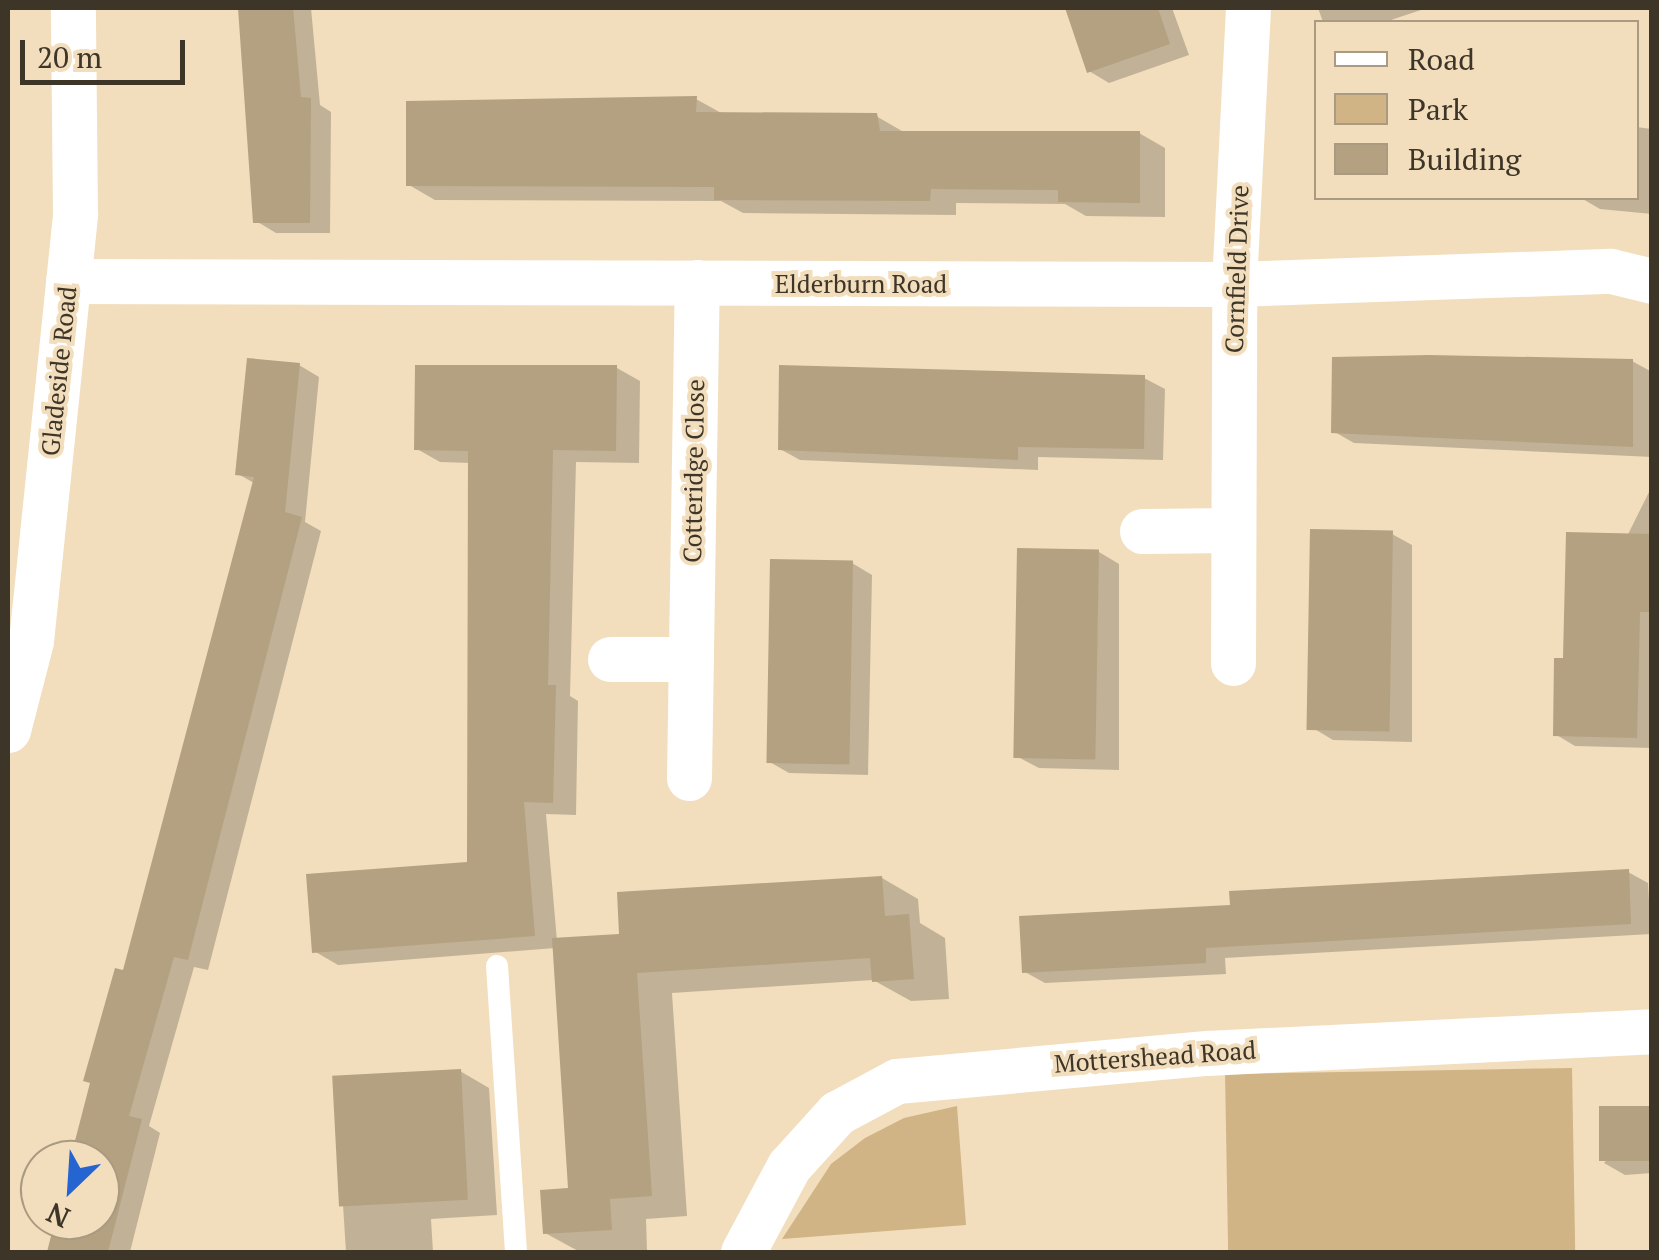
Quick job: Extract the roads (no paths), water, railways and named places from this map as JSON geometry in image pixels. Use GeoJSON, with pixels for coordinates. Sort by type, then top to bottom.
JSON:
{"type":"FeatureCollection","features":[{"type":"Feature","properties":{"kind":"street","name":"Gladeside Road"},"geometry":{"type":"LineString","coordinates":[[8,730],[76,213],[73,8]]}},
{"type":"Feature","properties":{"kind":"street","name":"Cornfield Drive"},"geometry":{"type":"LineString","coordinates":[[1233,664],[1234,284],[1248,8]]}},
{"type":"Feature","properties":{"kind":"street","name":"Elderburn Road"},"geometry":{"type":"LineString","coordinates":[[68,281],[1234,284],[1612,271],[1652,281]]}},
{"type":"Feature","properties":{"kind":"street","name":"Cotteridge Close"},"geometry":{"type":"LineString","coordinates":[[689,778],[697,282]]}},
{"type":"Feature","properties":{"kind":"street"},"geometry":{"type":"LineString","coordinates":[[1142,531],[1233,530]]}},
{"type":"Feature","properties":{"kind":"street"},"geometry":{"type":"LineString","coordinates":[[610,659],[691,659]]}},
{"type":"Feature","properties":{"kind":"street","name":"Mottershead Road"},"geometry":{"type":"LineString","coordinates":[[743,1252],[790,1166],[825,1126],[897,1081],[1098,1060],[1652,1031]]}},
{"type":"Feature","properties":{"kind":"lane"},"geometry":{"type":"LineString","coordinates":[[497,966],[516,1252]]}}]}
